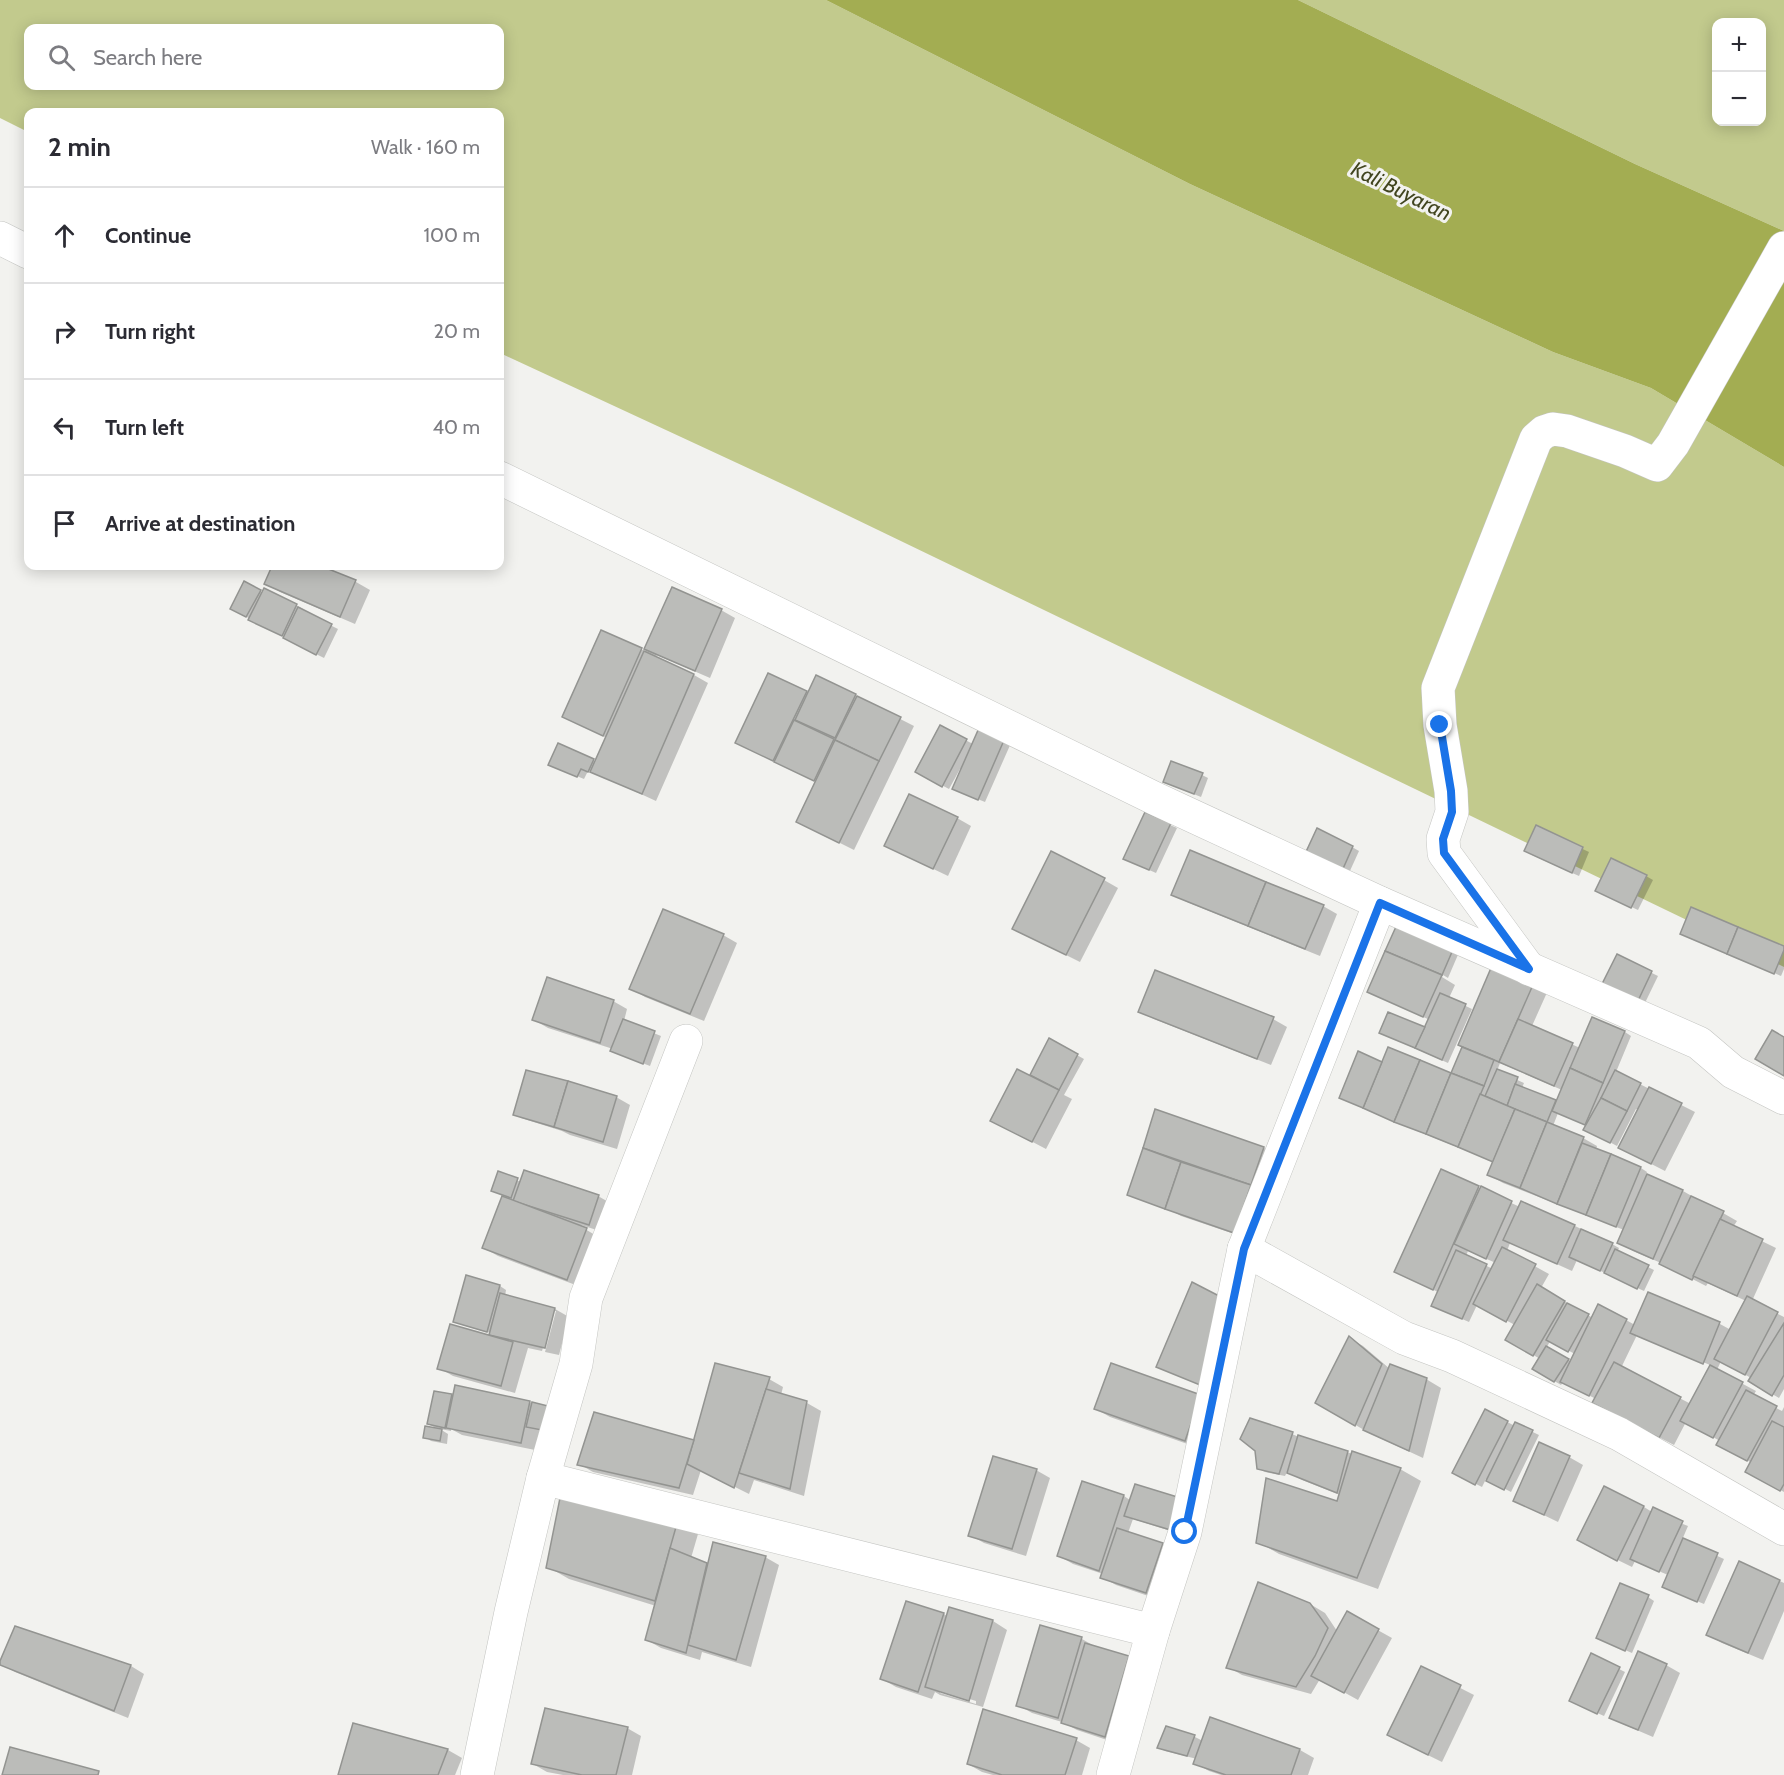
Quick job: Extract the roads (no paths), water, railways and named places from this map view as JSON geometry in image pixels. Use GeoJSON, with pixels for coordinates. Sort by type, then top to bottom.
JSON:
{"type":"FeatureCollection","features":[{"type":"Feature","properties":{"kind":"street"},"geometry":{"type":"LineString","coordinates":[[0,238],[24,250]]}},
{"type":"Feature","properties":{"kind":"street"},"geometry":{"type":"LineString","coordinates":[[1529,969],[1444,853],[1443,839],[1452,812],[1451,791],[1440,725],[1438,688],[1536,439],[1544,432],[1553,429],[1568,431],[1657,465],[1673,444],[1784,248]]}},
{"type":"Feature","properties":{"kind":"street"},"geometry":{"type":"LineString","coordinates":[[504,480],[1156,799],[1380,903],[1699,1043],[1732,1072],[1784,1098]]}},
{"type":"Feature","properties":{"kind":"street"},"geometry":{"type":"LineString","coordinates":[[1113,1775],[1153,1631],[1185,1532],[1244,1249],[1380,903]]}},
{"type":"Feature","properties":{"kind":"street"},"geometry":{"type":"LineString","coordinates":[[477,1775],[510,1612],[543,1478],[576,1364],[586,1298],[686,1041]]}},
{"type":"Feature","properties":{"kind":"street"},"geometry":{"type":"LineString","coordinates":[[1244,1249],[1404,1338],[1452,1356],[1619,1434],[1784,1529]]}},
{"type":"Feature","properties":{"kind":"street"},"geometry":{"type":"LineString","coordinates":[[543,1478],[1153,1631]]}},
{"type":"Feature","properties":{"kind":"water","name":"Kali Buyaran"},"geometry":{"type":"Polygon","coordinates":[[[826,0],[1298,0],[1635,164],[1784,231],[1784,467],[1651,388],[1553,352],[1190,184],[826,0]]]}}]}
